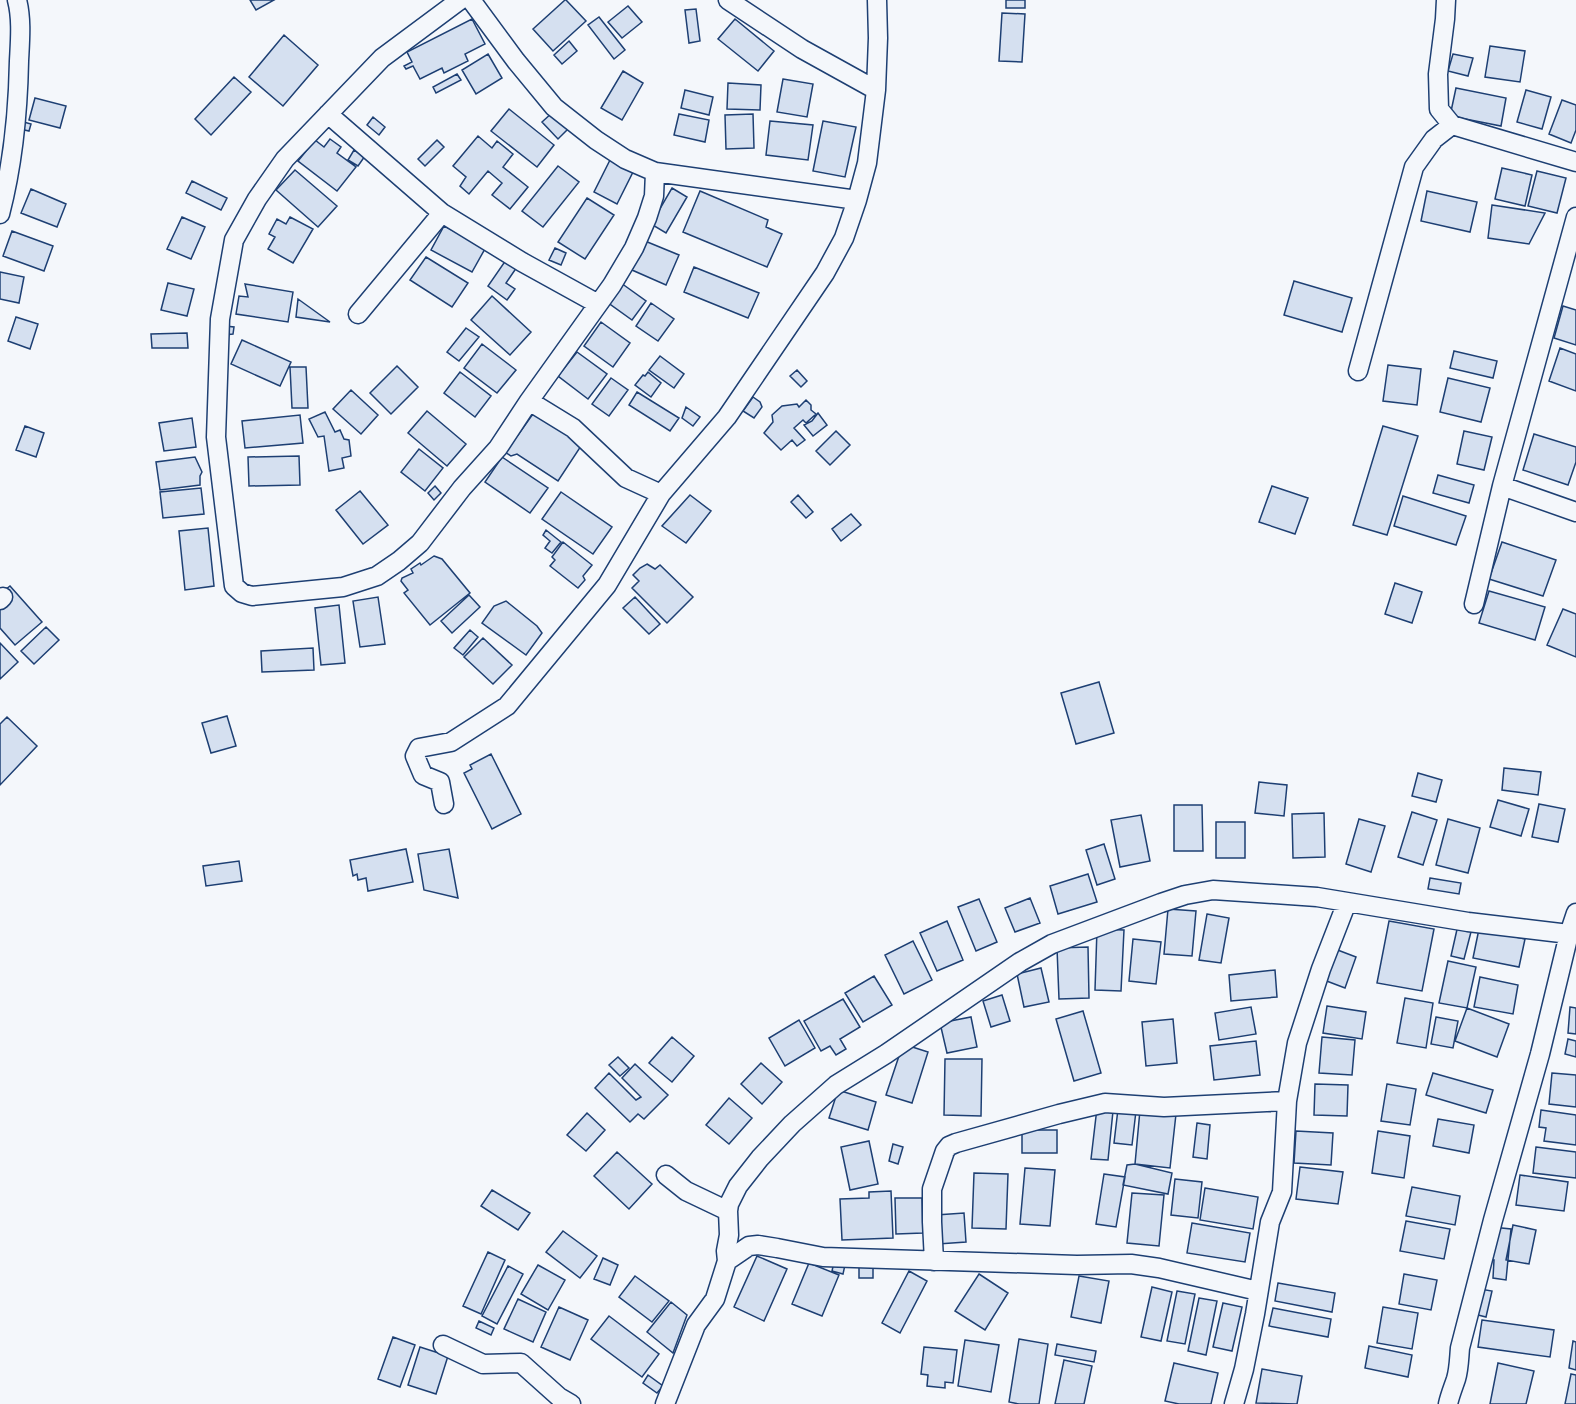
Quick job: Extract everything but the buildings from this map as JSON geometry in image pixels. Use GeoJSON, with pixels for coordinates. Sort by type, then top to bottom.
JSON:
{"type":"FeatureCollection","features":[{"type":"Feature","properties":{"kind":"street"},"geometry":{"type":"LineString","coordinates":[[0,214],[14,147],[19,92],[20,38],[17,0]]}},
{"type":"Feature","properties":{"kind":"street"},"geometry":{"type":"LineString","coordinates":[[460,0],[382,58],[285,159],[256,199],[234,240],[220,319],[216,437],[234,586],[242,593],[252,596],[343,587],[376,576],[399,561],[420,543],[462,488],[498,448],[612,285],[634,248],[647,218],[654,196],[655,172]]}},
{"type":"Feature","properties":{"kind":"street"},"geometry":{"type":"LineString","coordinates":[[471,0],[516,61],[554,107],[596,140],[626,159],[655,172],[857,200]]}},
{"type":"Feature","properties":{"kind":"street"},"geometry":{"type":"LineString","coordinates":[[728,0],[802,49],[876,90]]}},
{"type":"Feature","properties":{"kind":"street"},"geometry":{"type":"LineString","coordinates":[[444,804],[440,782],[423,775],[415,756],[419,748],[451,742],[507,706],[607,585],[661,494],[727,417],[825,273],[844,238],[867,163],[876,90],[877,0]]}},
{"type":"Feature","properties":{"kind":"street"},"geometry":{"type":"LineString","coordinates":[[1446,0],[1438,74],[1439,109],[1452,125],[1576,162]]}},
{"type":"Feature","properties":{"kind":"street"},"geometry":{"type":"LineString","coordinates":[[328,114],[442,213],[522,262],[598,304]]}},
{"type":"Feature","properties":{"kind":"street"},"geometry":{"type":"LineString","coordinates":[[1358,371],[1414,167],[1434,139],[1452,125]]}},
{"type":"Feature","properties":{"kind":"street"},"geometry":{"type":"LineString","coordinates":[[358,314],[442,213]]}},
{"type":"Feature","properties":{"kind":"street"},"geometry":{"type":"LineString","coordinates":[[1474,604],[1502,486],[1576,217]]}},
{"type":"Feature","properties":{"kind":"street"},"geometry":{"type":"LineString","coordinates":[[529,401],[573,428],[626,478],[661,494]]}},
{"type":"Feature","properties":{"kind":"street"},"geometry":{"type":"LineString","coordinates":[[1502,486],[1576,512]]}},
{"type":"Feature","properties":{"kind":"street"},"geometry":{"type":"LineString","coordinates":[[665,1404],[696,1325],[715,1299],[727,1261],[729,1204],[738,1186],[760,1158],[792,1124],[836,1085],[886,1054],[1020,962],[1052,944],[1161,903],[1185,895],[1213,890],[1317,897],[1468,922],[1569,934]]}},
{"type":"Feature","properties":{"kind":"street"},"geometry":{"type":"LineString","coordinates":[[1234,1404],[1244,1369],[1270,1222],[1282,1192],[1287,1101],[1297,1043],[1321,969],[1347,902]]}},
{"type":"Feature","properties":{"kind":"street"},"geometry":{"type":"LineString","coordinates":[[1448,1404],[1450,1392],[1456,1380],[1460,1348],[1492,1220],[1540,1054],[1576,913]]}},
{"type":"Feature","properties":{"kind":"street"},"geometry":{"type":"LineString","coordinates":[[934,1261],[932,1189],[945,1151],[949,1146],[1105,1103],[1164,1107],[1287,1101]]}},
{"type":"Feature","properties":{"kind":"street"},"geometry":{"type":"LineString","coordinates":[[666,1175],[686,1191],[728,1211]]}},
{"type":"Feature","properties":{"kind":"street"},"geometry":{"type":"LineString","coordinates":[[729,1235],[749,1246]]}},
{"type":"Feature","properties":{"kind":"street"},"geometry":{"type":"LineString","coordinates":[[727,1261],[749,1246],[758,1245],[823,1257],[1077,1265],[1131,1264],[1159,1268],[1258,1291]]}},
{"type":"Feature","properties":{"kind":"street"},"geometry":{"type":"LineString","coordinates":[[443,1345],[483,1364],[521,1363],[559,1397],[571,1404]]}}]}
